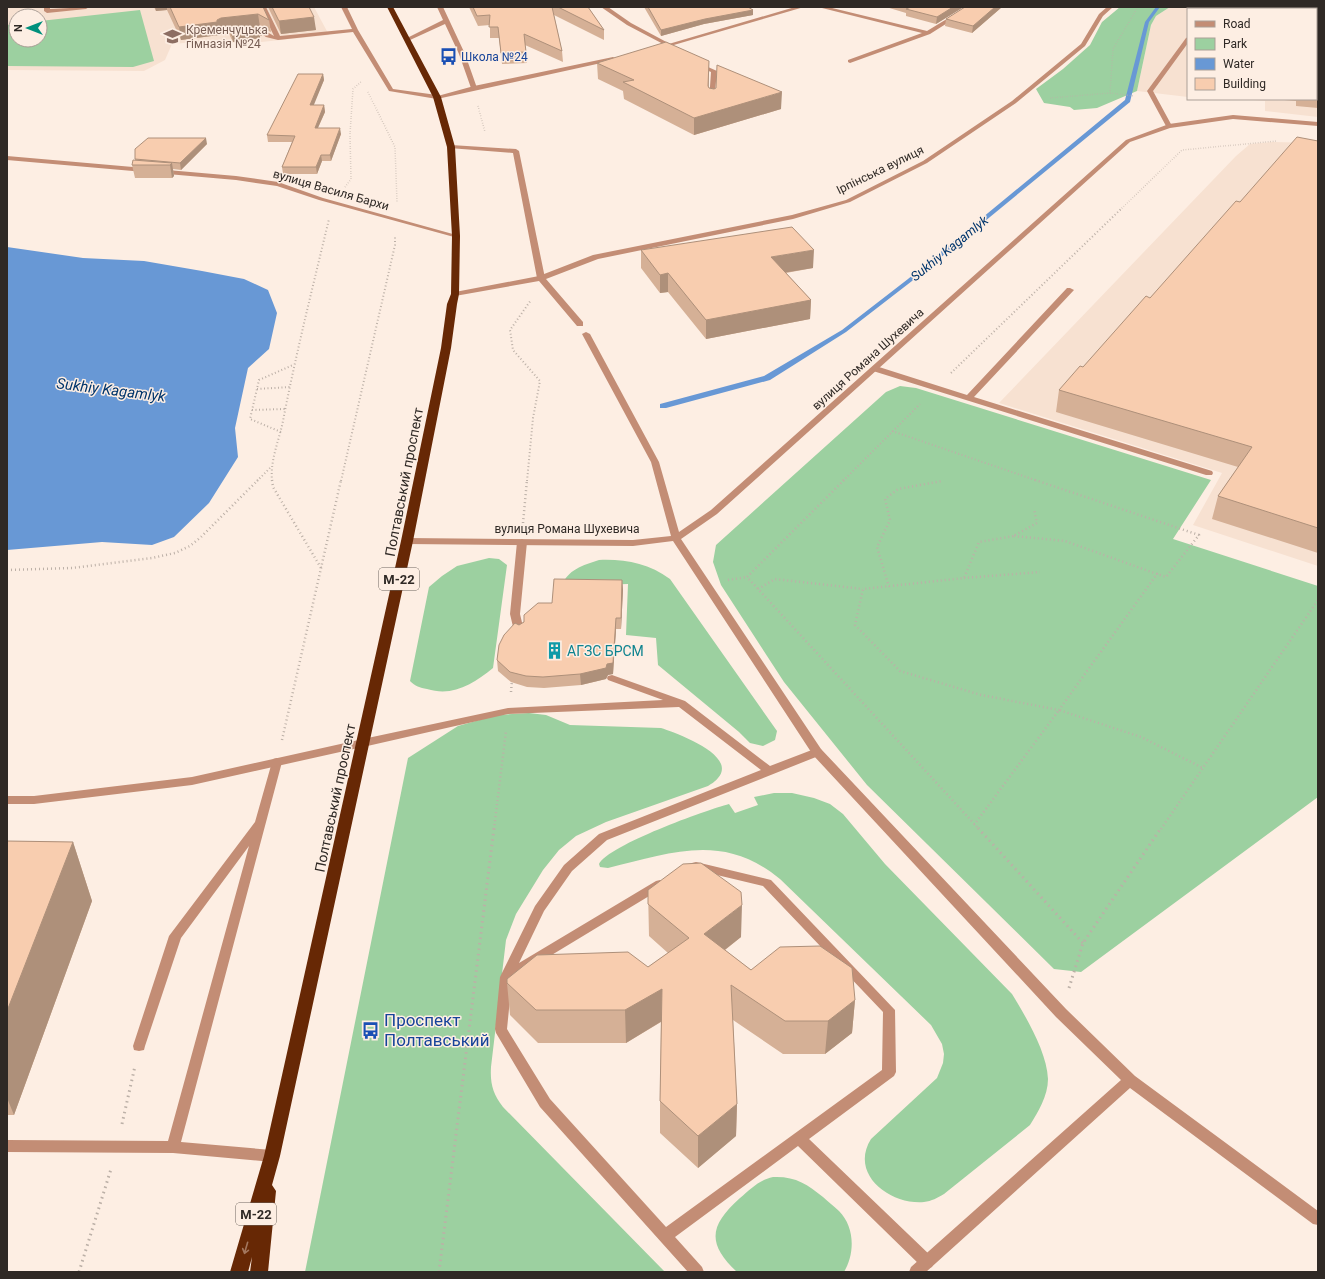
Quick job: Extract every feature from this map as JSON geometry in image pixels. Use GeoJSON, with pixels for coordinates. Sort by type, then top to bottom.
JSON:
{"type":"FeatureCollection","features":[{"type":"Feature","properties":{"kind":"highway","name":"Полтавський проспект"},"geometry":{"type":"LineString","coordinates":[[272,1156],[407,541],[446,348],[452,304],[455,294],[456,236],[451,147],[437,97],[390,7]]}},
{"type":"Feature","properties":{"kind":"highway","name":"М-22"},"geometry":{"type":"LineString","coordinates":[[239,1272],[272,1156]]}},
{"type":"Feature","properties":{"kind":"highway","name":"М-22"},"geometry":{"type":"LineString","coordinates":[[259,1272],[272,1156]]}},
{"type":"Feature","properties":{"kind":"street"},"geometry":{"type":"LineString","coordinates":[[47,7],[47,11],[86,7]]}},
{"type":"Feature","properties":{"kind":"street"},"geometry":{"type":"LineString","coordinates":[[263,7],[278,38]]}},
{"type":"Feature","properties":{"kind":"street"},"geometry":{"type":"LineString","coordinates":[[344,7],[355,30],[391,90],[437,97],[617,58]]}},
{"type":"Feature","properties":{"kind":"street"},"geometry":{"type":"LineString","coordinates":[[440,7],[462,54],[474,88]]}},
{"type":"Feature","properties":{"kind":"street"},"geometry":{"type":"LineString","coordinates":[[604,7],[629,24],[669,44]]}},
{"type":"Feature","properties":{"kind":"street"},"geometry":{"type":"LineString","coordinates":[[654,49],[801,7]]}},
{"type":"Feature","properties":{"kind":"street"},"geometry":{"type":"LineString","coordinates":[[821,7],[928,33]]}},
{"type":"Feature","properties":{"kind":"street","name":"Ірпінська вулиця"},"geometry":{"type":"LineString","coordinates":[[455,294],[541,278],[596,257],[793,217],[848,201],[924,162],[1014,102],[1083,44],[1101,15],[1110,7]]}},
{"type":"Feature","properties":{"kind":"street"},"geometry":{"type":"LineString","coordinates":[[850,61],[928,33],[965,10]]}},
{"type":"Feature","properties":{"kind":"street"},"geometry":{"type":"LineString","coordinates":[[408,39],[446,21]]}},
{"type":"Feature","properties":{"kind":"street"},"geometry":{"type":"LineString","coordinates":[[223,34],[260,30],[268,36],[278,38],[355,30]]}},
{"type":"Feature","properties":{"kind":"street"},"geometry":{"type":"LineString","coordinates":[[1169,126],[1150,91],[1187,41]]}},
{"type":"Feature","properties":{"kind":"street"},"geometry":{"type":"LineString","coordinates":[[661,47],[674,53]]}},
{"type":"Feature","properties":{"kind":"street"},"geometry":{"type":"LineString","coordinates":[[694,62],[714,72],[712,103]]}},
{"type":"Feature","properties":{"kind":"street","name":"вулиця Романа Шухевича"},"geometry":{"type":"LineString","coordinates":[[407,541],[633,543],[676,538],[714,512],[876,369],[1128,141],[1169,126],[1233,117],[1318,124]]}},
{"type":"Feature","properties":{"kind":"street"},"geometry":{"type":"LineString","coordinates":[[451,147],[516,152],[541,278],[580,324]]}},
{"type":"Feature","properties":{"kind":"street","name":"вулиця Василя Бархи"},"geometry":{"type":"LineString","coordinates":[[7,158],[236,178],[278,184],[333,202],[456,236]]}},
{"type":"Feature","properties":{"kind":"street"},"geometry":{"type":"LineString","coordinates":[[969,398],[1070,290]]}},
{"type":"Feature","properties":{"kind":"street"},"geometry":{"type":"LineString","coordinates":[[586,334],[655,462],[676,538],[817,752],[1061,1013],[1130,1080],[1318,1219]]}},
{"type":"Feature","properties":{"kind":"street"},"geometry":{"type":"LineString","coordinates":[[876,369],[1209,473]]}},
{"type":"Feature","properties":{"kind":"street"},"geometry":{"type":"LineString","coordinates":[[518,631],[515,614],[522,542]]}},
{"type":"Feature","properties":{"kind":"street"},"geometry":{"type":"LineString","coordinates":[[612,678],[681,703],[768,770]]}},
{"type":"Feature","properties":{"kind":"street"},"geometry":{"type":"LineString","coordinates":[[7,800],[34,800],[192,781],[508,712],[681,703]]}},
{"type":"Feature","properties":{"kind":"street"},"geometry":{"type":"LineString","coordinates":[[697,1272],[545,1103],[502,1029],[506,977],[539,909],[568,868],[603,837],[768,770],[817,752]]}},
{"type":"Feature","properties":{"kind":"street"},"geometry":{"type":"LineString","coordinates":[[173,1148],[277,762]]}},
{"type":"Feature","properties":{"kind":"street"},"geometry":{"type":"LineString","coordinates":[[139,1046],[175,936],[261,820]]}},
{"type":"Feature","properties":{"kind":"street"},"geometry":{"type":"LineString","coordinates":[[665,1236],[889,1072],[889,1010],[767,883],[691,865],[685,869]]}},
{"type":"Feature","properties":{"kind":"street"},"geometry":{"type":"LineString","coordinates":[[506,977],[672,877]]}},
{"type":"Feature","properties":{"kind":"street"},"geometry":{"type":"LineString","coordinates":[[916,1272],[1130,1080]]}},
{"type":"Feature","properties":{"kind":"street"},"geometry":{"type":"LineString","coordinates":[[800,1138],[927,1262]]}},
{"type":"Feature","properties":{"kind":"street"},"geometry":{"type":"LineString","coordinates":[[7,1146],[173,1148],[272,1156]]}},
{"type":"Feature","properties":{"kind":"path"},"geometry":{"type":"LineString","coordinates":[[1110,93],[1113,49],[1138,7]]}},
{"type":"Feature","properties":{"kind":"path"},"geometry":{"type":"LineString","coordinates":[[277,762],[395,245],[397,190],[395,147],[362,81],[352,89],[350,134],[351,179],[333,202],[294,365],[281,432],[271,468],[273,487],[321,568]]}},
{"type":"Feature","properties":{"kind":"path"},"geometry":{"type":"LineString","coordinates":[[474,88],[489,150]]}},
{"type":"Feature","properties":{"kind":"path"},"geometry":{"type":"LineString","coordinates":[[1014,102],[1110,93],[1136,96]]}},
{"type":"Feature","properties":{"kind":"path"},"geometry":{"type":"LineString","coordinates":[[1083,943],[747,577],[892,431],[1182,150],[1279,141]]}},
{"type":"Feature","properties":{"kind":"path"},"geometry":{"type":"LineString","coordinates":[[522,542],[532,418],[540,381],[513,350],[510,330],[535,294],[541,278]]}},
{"type":"Feature","properties":{"kind":"path"},"geometry":{"type":"LineString","coordinates":[[281,432],[250,419],[259,380],[294,365]]}},
{"type":"Feature","properties":{"kind":"path"},"geometry":{"type":"LineString","coordinates":[[257,389],[290,387]]}},
{"type":"Feature","properties":{"kind":"path"},"geometry":{"type":"LineString","coordinates":[[252,410],[285,408]]}},
{"type":"Feature","properties":{"kind":"path"},"geometry":{"type":"LineString","coordinates":[[892,431],[1199,535],[1166,578],[1065,541],[1014,536],[979,542],[964,578]]}},
{"type":"Feature","properties":{"kind":"path"},"geometry":{"type":"LineString","coordinates":[[7,570],[72,568],[152,558],[175,553],[190,546],[202,537],[271,468]]}},
{"type":"Feature","properties":{"kind":"path"},"geometry":{"type":"LineString","coordinates":[[888,586],[877,547],[890,520],[885,499],[898,489],[942,481]]}},
{"type":"Feature","properties":{"kind":"path"},"geometry":{"type":"LineString","coordinates":[[1014,536],[1037,523],[1034,509]]}},
{"type":"Feature","properties":{"kind":"path"},"geometry":{"type":"LineString","coordinates":[[758,589],[775,579],[863,589],[964,578],[1040,572]]}},
{"type":"Feature","properties":{"kind":"path"},"geometry":{"type":"LineString","coordinates":[[974,825],[1060,710],[1157,574]]}},
{"type":"Feature","properties":{"kind":"path"},"geometry":{"type":"LineString","coordinates":[[863,589],[855,625],[900,670],[981,695],[1060,710],[1141,738],[1203,768]]}},
{"type":"Feature","properties":{"kind":"path"},"geometry":{"type":"LineString","coordinates":[[1061,1013],[1083,943],[1318,600]]}},
{"type":"Feature","properties":{"kind":"path"},"geometry":{"type":"LineString","coordinates":[[439,1272],[513,675]]}},
{"type":"Feature","properties":{"kind":"shaded area","name":"Кременчуцька гімназія №24"},"geometry":{"type":"Polygon","coordinates":[[[7,7],[314,7],[329,35],[242,44],[218,40],[172,44],[165,60],[144,71],[7,70],[7,7]]]}},
{"type":"Feature","properties":{"kind":"shaded area"},"geometry":{"type":"Polygon","coordinates":[[[1170,7],[1318,7],[1318,117],[1265,111],[1265,101],[1254,100],[1317,100],[1317,8],[1187,8],[1187,97],[1137,91],[1151,25],[1156,16],[1170,7]]]}},
{"type":"Feature","properties":{"kind":"shaded area"},"geometry":{"type":"Polygon","coordinates":[[[1273,142],[1318,143],[1318,566],[1193,525],[1222,473],[999,403],[1236,156],[1250,144],[1273,142]]]}},
{"type":"Feature","properties":{"kind":"green space"},"geometry":{"type":"Polygon","coordinates":[[[1120,7],[1170,7],[1156,16],[1151,25],[1137,91],[1097,108],[1074,110],[1070,107],[1044,103],[1036,89],[1063,69],[1090,45],[1102,22],[1120,7]]]}},
{"type":"Feature","properties":{"kind":"green space"},"geometry":{"type":"Polygon","coordinates":[[[140,10],[154,61],[133,67],[7,66],[7,25],[8,48],[48,48],[48,20],[140,10]]]}},
{"type":"Feature","properties":{"kind":"green space"},"geometry":{"type":"Polygon","coordinates":[[[900,386],[916,388],[1211,480],[1173,539],[1318,586],[1318,797],[1081,972],[1054,969],[867,785],[784,682],[721,585],[713,562],[716,545],[886,392],[900,386]]]}},
{"type":"Feature","properties":{"kind":"green space"},"geometry":{"type":"Polygon","coordinates":[[[489,558],[499,559],[507,565],[493,668],[470,684],[454,690],[436,691],[416,685],[410,681],[429,587],[457,566],[489,558]]]}},
{"type":"Feature","properties":{"kind":"green space"},"geometry":{"type":"Polygon","coordinates":[[[599,560],[618,560],[636,563],[653,569],[670,579],[777,731],[775,740],[763,746],[750,743],[739,732],[658,665],[656,638],[626,635],[628,584],[562,586],[564,580],[576,569],[599,560]]]}},
{"type":"Feature","properties":{"kind":"green space"},"geometry":{"type":"Polygon","coordinates":[[[529,713],[546,715],[570,725],[661,728],[703,746],[713,753],[720,761],[722,769],[717,779],[708,786],[606,822],[576,836],[559,850],[543,870],[516,914],[506,940],[491,1067],[493,1088],[503,1107],[665,1272],[305,1272],[408,758],[458,726],[497,715],[529,713]]]}},
{"type":"Feature","properties":{"kind":"green space"},"geometry":{"type":"Polygon","coordinates":[[[774,793],[792,793],[814,798],[830,804],[843,814],[885,864],[1012,994],[1040,1046],[1047,1069],[1048,1085],[1042,1104],[1030,1125],[944,1194],[932,1200],[924,1202],[911,1202],[886,1193],[876,1185],[869,1175],[865,1164],[866,1152],[871,1139],[937,1078],[943,1063],[944,1054],[942,1044],[931,1025],[780,879],[759,864],[738,855],[717,851],[696,850],[675,852],[608,868],[600,867],[599,864],[607,856],[620,847],[659,829],[700,813],[729,804],[735,813],[758,805],[754,797],[774,793]]]}},
{"type":"Feature","properties":{"kind":"green space"},"geometry":{"type":"Polygon","coordinates":[[[773,1177],[794,1179],[812,1188],[844,1217],[851,1233],[852,1241],[848,1265],[844,1272],[737,1272],[727,1262],[716,1243],[718,1226],[730,1208],[740,1198],[759,1183],[773,1177]]]}},
{"type":"Feature","properties":{"kind":"water"},"geometry":{"type":"Polygon","coordinates":[[[7,247],[83,258],[144,261],[244,279],[268,290],[277,313],[269,349],[248,368],[235,428],[238,457],[209,503],[174,537],[152,545],[102,542],[7,550],[7,247]]]}},
{"type":"Feature","properties":{"kind":"building"},"geometry":{"type":"Polygon","coordinates":[[[170,7],[263,7],[269,20],[258,14],[221,18],[217,20],[217,22],[179,27],[170,7]]]}},
{"type":"Feature","properties":{"kind":"building"},"geometry":{"type":"Polygon","coordinates":[[[272,7],[309,7],[314,17],[279,21],[272,7]]]}},
{"type":"Feature","properties":{"kind":"building"},"geometry":{"type":"Polygon","coordinates":[[[473,7],[552,7],[562,51],[524,34],[526,52],[501,53],[498,27],[489,27],[490,15],[477,16],[473,7]]]}},
{"type":"Feature","properties":{"kind":"building"},"geometry":{"type":"Polygon","coordinates":[[[558,7],[588,7],[604,30],[558,7]]]}},
{"type":"Feature","properties":{"kind":"building"},"geometry":{"type":"Polygon","coordinates":[[[648,7],[748,7],[753,10],[705,19],[661,30],[648,7]]]}},
{"type":"Feature","properties":{"kind":"building"},"geometry":{"type":"Polygon","coordinates":[[[911,7],[953,7],[937,17],[906,9],[911,7]]]}},
{"type":"Feature","properties":{"kind":"building"},"geometry":{"type":"Polygon","coordinates":[[[965,7],[995,7],[973,26],[946,19],[965,7]]]}},
{"type":"Feature","properties":{"kind":"building"},"geometry":{"type":"Polygon","coordinates":[[[258,28],[261,30],[258,30],[259,33],[232,36],[229,30],[258,28]]]}},
{"type":"Feature","properties":{"kind":"building"},"geometry":{"type":"Polygon","coordinates":[[[666,42],[709,61],[709,88],[716,88],[717,65],[782,92],[694,118],[623,82],[634,80],[597,63],[666,42]]]}},
{"type":"Feature","properties":{"kind":"building"},"geometry":{"type":"Polygon","coordinates":[[[1317,42],[1318,42],[1317,90],[1317,42]]]}},
{"type":"Feature","properties":{"kind":"building"},"geometry":{"type":"Polygon","coordinates":[[[298,74],[323,74],[310,105],[324,105],[315,128],[340,128],[330,155],[321,155],[316,167],[282,167],[295,136],[267,135],[298,74]]]}},
{"type":"Feature","properties":{"kind":"building"},"geometry":{"type":"Polygon","coordinates":[[[1297,137],[1318,141],[1318,528],[1218,496],[1252,447],[1059,390],[1080,366],[1083,367],[1146,296],[1150,298],[1236,201],[1240,202],[1297,137]]]}},
{"type":"Feature","properties":{"kind":"building"},"geometry":{"type":"Polygon","coordinates":[[[148,138],[206,138],[180,163],[135,159],[135,149],[148,138]]]}},
{"type":"Feature","properties":{"kind":"building"},"geometry":{"type":"Polygon","coordinates":[[[133,160],[172,163],[170,165],[132,165],[133,160]]]}},
{"type":"Feature","properties":{"kind":"building"},"geometry":{"type":"Polygon","coordinates":[[[792,227],[814,250],[771,257],[811,300],[706,320],[668,273],[660,275],[641,250],[792,227]]]}},
{"type":"Feature","properties":{"kind":"building"},"geometry":{"type":"Polygon","coordinates":[[[554,579],[622,580],[621,618],[616,618],[613,663],[607,664],[606,668],[580,674],[543,677],[526,676],[510,672],[497,660],[499,645],[504,635],[515,623],[519,625],[524,622],[524,615],[538,603],[552,603],[554,579]]]}},
{"type":"Feature","properties":{"kind":"building"},"geometry":{"type":"Polygon","coordinates":[[[7,841],[73,842],[7,1011],[7,841]]]}},
{"type":"Feature","properties":{"kind":"building"},"geometry":{"type":"Polygon","coordinates":[[[701,863],[741,892],[742,905],[704,934],[751,970],[780,947],[820,946],[852,968],[855,1000],[828,1021],[785,1021],[731,985],[737,1104],[698,1136],[660,1101],[662,989],[625,1010],[536,1010],[507,983],[507,979],[537,955],[628,952],[648,967],[689,938],[648,904],[648,890],[683,864],[701,863]]]}},
{"type":"Feature","properties":{"kind":"waterway","name":"Sukhiy Kagamlyk"},"geometry":{"type":"LineString","coordinates":[[663,406],[767,378],[844,331],[910,280],[1128,101],[1147,22],[1158,7]]}},
{"type":"Feature","properties":{"kind":"place","name":"Кременчуцька гімназія №24"},"geometry":{"type":"Point","coordinates":[173,37]}},
{"type":"Feature","properties":{"kind":"place","name":"Школа №24"},"geometry":{"type":"Point","coordinates":[448,57]}},
{"type":"Feature","properties":{"kind":"place","name":"АГЗС БРСМ"},"geometry":{"type":"Point","coordinates":[554,651]}},
{"type":"Feature","properties":{"kind":"place","name":"Проспект Полтавський"},"geometry":{"type":"Point","coordinates":[371,1030]}}]}
